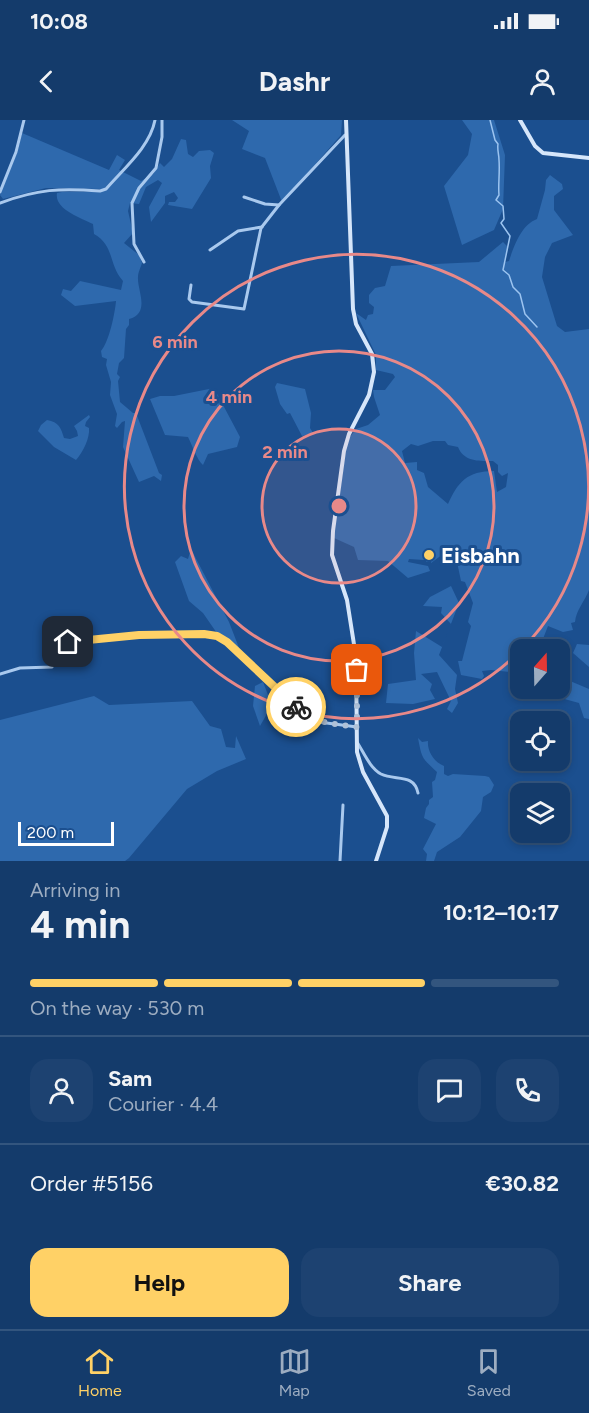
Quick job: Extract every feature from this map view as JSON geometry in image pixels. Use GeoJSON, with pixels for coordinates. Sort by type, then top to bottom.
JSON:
{"type":"FeatureCollection","features":[{"type":"Feature","properties":{"kind":"main road"},"geometry":{"type":"LineString","coordinates":[[346,120],[353,309],[356,324],[370,349],[373,360],[372,389],[345,444],[332,544],[333,560],[347,600],[354,643],[357,670],[355,742],[363,772],[387,816],[387,827],[376,861]]}},
{"type":"Feature","properties":{"kind":"main road"},"geometry":{"type":"LineString","coordinates":[[520,120],[535,147],[543,153],[589,158]]}},
{"type":"Feature","properties":{"kind":"street"},"geometry":{"type":"LineString","coordinates":[[0,192],[16,152],[24,120]]}},
{"type":"Feature","properties":{"kind":"street"},"geometry":{"type":"LineString","coordinates":[[1,201],[46,190],[100,191],[106,189],[140,151],[152,133],[155,120]]}},
{"type":"Feature","properties":{"kind":"street"},"geometry":{"type":"LineString","coordinates":[[144,262],[134,244],[132,203],[139,188],[156,168],[162,137],[162,120]]}},
{"type":"Feature","properties":{"kind":"street"},"geometry":{"type":"LineString","coordinates":[[190,285],[189,299],[192,302],[244,309],[262,227],[345,135]]}},
{"type":"Feature","properties":{"kind":"street"},"geometry":{"type":"LineString","coordinates":[[244,197],[279,206]]}},
{"type":"Feature","properties":{"kind":"street"},"geometry":{"type":"LineString","coordinates":[[210,250],[238,231],[262,227]]}},
{"type":"Feature","properties":{"kind":"street"},"geometry":{"type":"LineString","coordinates":[[0,674],[20,668],[52,667],[64,645],[71,641],[139,635],[210,635],[227,642],[306,715],[319,722],[357,727]]}},
{"type":"Feature","properties":{"kind":"street"},"geometry":{"type":"LineString","coordinates":[[355,742],[380,773],[410,780],[416,786],[418,793]]}},
{"type":"Feature","properties":{"kind":"street"},"geometry":{"type":"LineString","coordinates":[[340,861],[343,805]]}},
{"type":"Feature","properties":{"kind":"shaded area"},"geometry":{"type":"Polygon","coordinates":[[[232,120],[342,120],[341,135],[282,202],[265,158],[242,149],[249,131],[232,120]]]}},
{"type":"Feature","properties":{"kind":"shaded area"},"geometry":{"type":"Polygon","coordinates":[[[462,120],[494,120],[505,155],[503,209],[494,230],[462,245],[444,186],[468,155],[472,134],[462,120]]]}},
{"type":"Feature","properties":{"kind":"shaded area"},"geometry":{"type":"Polygon","coordinates":[[[22,133],[109,170],[117,155],[125,160],[119,170],[141,181],[153,174],[160,163],[164,167],[172,159],[181,139],[186,140],[188,154],[193,157],[199,151],[210,150],[214,153],[210,166],[211,178],[192,209],[168,205],[169,202],[175,202],[178,198],[174,192],[165,196],[165,203],[151,222],[149,207],[162,183],[158,180],[146,187],[139,204],[130,203],[128,211],[133,233],[124,243],[139,255],[142,263],[138,277],[141,307],[136,316],[129,319],[126,329],[124,358],[119,363],[117,374],[120,377],[118,381],[120,402],[136,413],[159,473],[162,475],[161,481],[154,476],[139,482],[123,447],[125,421],[117,428],[115,426],[117,414],[110,395],[111,382],[106,365],[107,359],[102,357],[101,351],[109,334],[116,301],[75,306],[61,295],[63,289],[71,291],[80,281],[121,290],[123,281],[118,275],[105,244],[94,234],[93,224],[69,212],[57,199],[57,193],[102,192],[102,189],[46,188],[3,199],[0,195],[17,153],[22,133]]]}},
{"type":"Feature","properties":{"kind":"shaded area"},"geometry":{"type":"Polygon","coordinates":[[[550,175],[562,184],[563,189],[554,196],[554,210],[573,235],[552,243],[545,257],[542,277],[557,326],[565,332],[589,329],[589,590],[575,622],[571,623],[573,630],[563,632],[548,626],[543,639],[510,639],[510,672],[482,671],[484,676],[482,679],[461,675],[458,661],[462,661],[471,626],[468,622],[473,603],[465,582],[461,581],[458,557],[450,549],[431,563],[431,556],[430,562],[426,562],[426,558],[424,560],[409,559],[408,562],[428,566],[430,571],[408,578],[388,561],[358,560],[354,547],[334,538],[347,441],[356,429],[368,425],[380,415],[373,390],[385,390],[395,377],[393,374],[376,370],[376,355],[356,313],[366,320],[368,315],[373,314],[374,307],[369,303],[369,295],[375,288],[385,286],[391,266],[479,262],[503,242],[508,247],[505,262],[509,261],[522,231],[537,219],[546,180],[550,175]],[[433,441],[418,446],[411,444],[402,451],[405,463],[417,462],[417,470],[424,473],[428,487],[448,504],[460,484],[477,473],[494,471],[497,492],[506,487],[508,473],[502,476],[498,472],[498,465],[493,461],[477,461],[468,458],[458,447],[448,445],[445,441],[433,441]]]}},
{"type":"Feature","properties":{"kind":"shaded area"},"geometry":{"type":"Polygon","coordinates":[[[277,383],[305,389],[311,413],[310,428],[313,433],[302,436],[290,413],[287,414],[280,404],[275,387],[277,383]]]}},
{"type":"Feature","properties":{"kind":"shaded area"},"geometry":{"type":"Polygon","coordinates":[[[214,388],[240,437],[237,447],[208,454],[203,465],[188,437],[165,435],[150,399],[214,388]]]}},
{"type":"Feature","properties":{"kind":"shaded area"},"geometry":{"type":"Polygon","coordinates":[[[89,415],[85,426],[89,428],[87,440],[76,460],[54,447],[38,431],[47,420],[51,421],[59,426],[64,438],[70,439],[78,436],[74,426],[89,415]]]}},
{"type":"Feature","properties":{"kind":"shaded area"},"geometry":{"type":"Polygon","coordinates":[[[191,549],[229,622],[241,653],[221,639],[203,613],[189,601],[175,562],[181,556],[188,559],[191,549]]]}},
{"type":"Feature","properties":{"kind":"shaded area"},"geometry":{"type":"Polygon","coordinates":[[[451,586],[459,603],[451,624],[441,613],[442,607],[423,606],[430,597],[451,586]]]}},
{"type":"Feature","properties":{"kind":"shaded area"},"geometry":{"type":"Polygon","coordinates":[[[416,631],[442,647],[447,635],[439,655],[457,675],[455,689],[458,703],[452,713],[447,709],[451,701],[437,672],[421,674],[432,684],[430,690],[435,699],[413,704],[386,703],[388,684],[416,680],[414,653],[416,631]]]}},
{"type":"Feature","properties":{"kind":"shaded area"},"geometry":{"type":"Polygon","coordinates":[[[577,644],[589,645],[589,667],[573,653],[577,644]]]}},
{"type":"Feature","properties":{"kind":"shaded area"},"geometry":{"type":"Polygon","coordinates":[[[570,681],[589,689],[589,719],[584,718],[579,703],[564,699],[570,699],[570,681]]]}},
{"type":"Feature","properties":{"kind":"shaded area"},"geometry":{"type":"Polygon","coordinates":[[[263,682],[272,705],[260,726],[253,706],[255,686],[263,682]]]}},
{"type":"Feature","properties":{"kind":"shaded area"},"geometry":{"type":"Polygon","coordinates":[[[94,696],[109,705],[192,701],[210,726],[221,729],[226,747],[235,748],[236,736],[246,759],[217,771],[187,789],[125,861],[0,861],[0,720],[94,696]]]}},
{"type":"Feature","properties":{"kind":"shaded area"},"geometry":{"type":"Polygon","coordinates":[[[418,738],[422,742],[428,741],[432,756],[444,766],[444,774],[448,776],[453,774],[485,776],[489,777],[494,785],[491,792],[483,797],[481,811],[460,837],[437,852],[434,861],[426,861],[427,854],[423,849],[436,824],[424,818],[429,800],[433,797],[432,782],[437,772],[423,758],[418,738]]]}},
{"type":"Feature","properties":{"kind":"waterway"},"geometry":{"type":"LineString","coordinates":[[490,120],[498,144],[499,195],[496,200],[503,206],[504,219],[501,223],[510,236],[503,270],[509,275],[513,287],[520,294],[525,314],[537,327]]}},
{"type":"Feature","properties":{"kind":"way so far"},"geometry":{"type":"LineString","coordinates":[[296,707],[319,722],[357,727],[357,670]]}},
{"type":"Feature","properties":{"kind":"place","name":"Eisbahn"},"geometry":{"type":"Point","coordinates":[429,555]}},
{"type":"Feature","properties":{"kind":"route"},"geometry":{"type":"LineString","coordinates":[[68,642],[139,635],[204,634],[217,636],[227,642],[296,707]]}}]}
